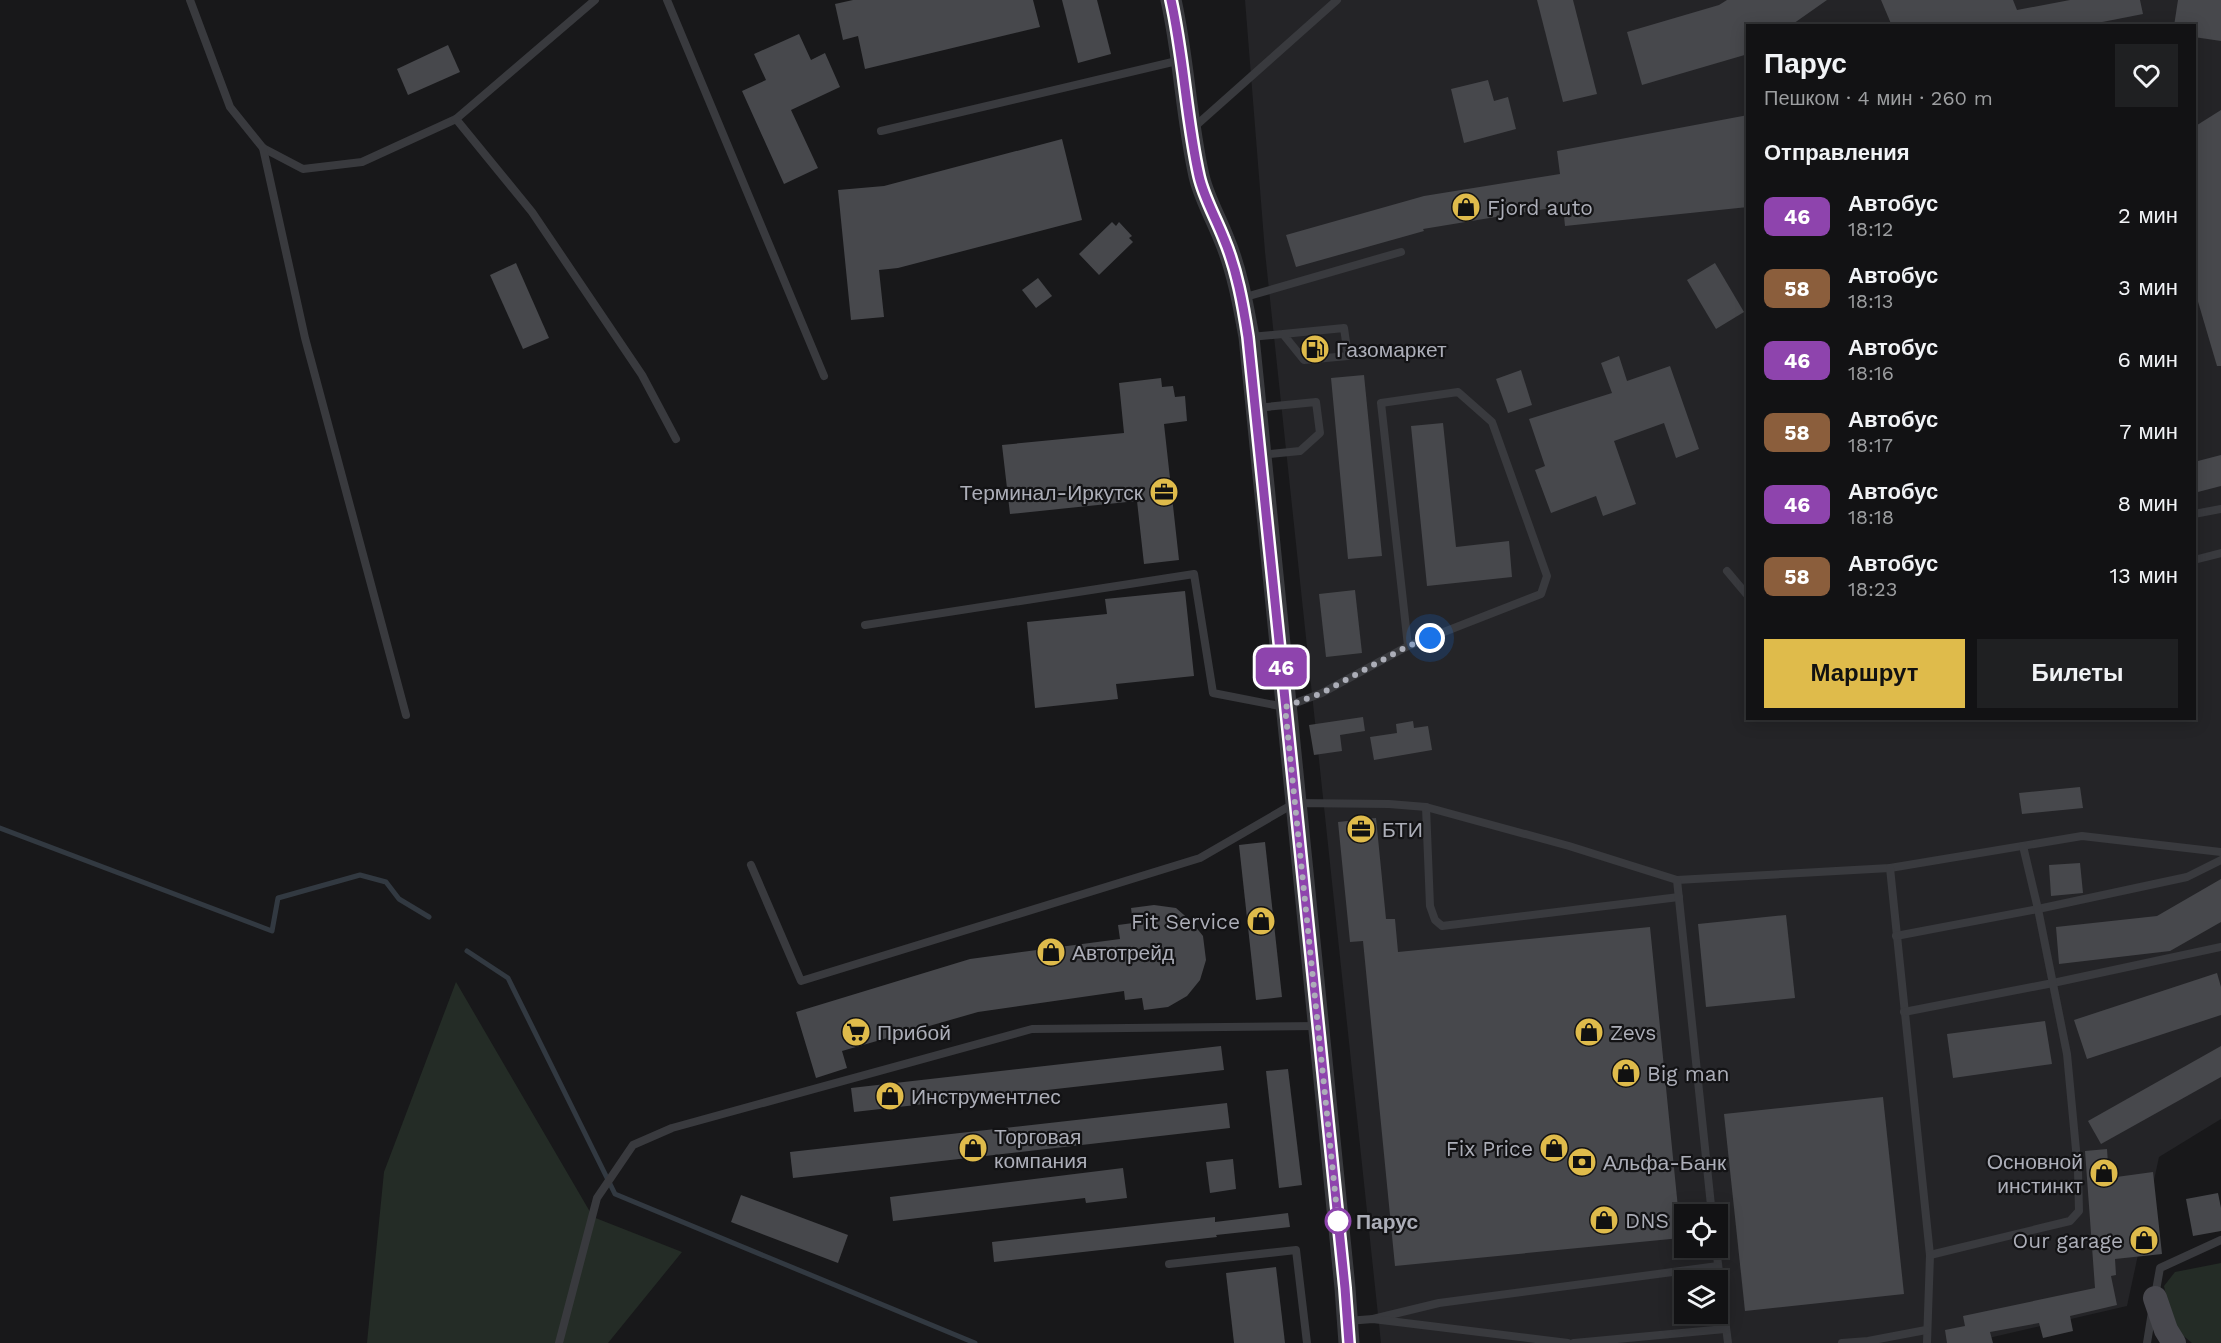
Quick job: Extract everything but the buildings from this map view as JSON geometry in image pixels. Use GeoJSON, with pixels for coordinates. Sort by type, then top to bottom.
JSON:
{"type":"FeatureCollection","features":[{"type":"Feature","properties":{"kind":"main road"},"geometry":{"type":"LineString","coordinates":[[2155,1298],[2166,1330],[2174,1343]]}},
{"type":"Feature","properties":{"kind":"street"},"geometry":{"type":"LineString","coordinates":[[1171,0],[1199,177],[1225,241],[1242,298],[1248,337],[1349,1343]]}},
{"type":"Feature","properties":{"kind":"lane"},"geometry":{"type":"LineString","coordinates":[[190,0],[230,107],[263,147],[303,169],[363,162],[456,119],[594,0]]}},
{"type":"Feature","properties":{"kind":"lane"},"geometry":{"type":"LineString","coordinates":[[667,0],[824,376]]}},
{"type":"Feature","properties":{"kind":"lane"},"geometry":{"type":"LineString","coordinates":[[1192,129],[1336,0]]}},
{"type":"Feature","properties":{"kind":"lane"},"geometry":{"type":"LineString","coordinates":[[881,131],[1182,60]]}},
{"type":"Feature","properties":{"kind":"lane"},"geometry":{"type":"LineString","coordinates":[[456,119],[532,212],[642,375],[676,439]]}},
{"type":"Feature","properties":{"kind":"lane"},"geometry":{"type":"LineString","coordinates":[[263,147],[305,338],[406,715]]}},
{"type":"Feature","properties":{"kind":"lane"},"geometry":{"type":"LineString","coordinates":[[1242,298],[1401,252]]}},
{"type":"Feature","properties":{"kind":"lane"},"geometry":{"type":"LineString","coordinates":[[1248,337],[1344,328],[1348,356],[1304,360],[1283,334]]}},
{"type":"Feature","properties":{"kind":"lane"},"geometry":{"type":"LineString","coordinates":[[865,625],[1194,574],[1213,693],[1285,707],[1322,693],[1408,646],[1541,594],[1547,576],[1492,422],[1458,392],[1381,404],[1408,646]]}},
{"type":"Feature","properties":{"kind":"lane"},"geometry":{"type":"LineString","coordinates":[[1255,408],[1316,402],[1320,434],[1300,451],[1259,456]]}},
{"type":"Feature","properties":{"kind":"lane"},"geometry":{"type":"LineString","coordinates":[[2196,514],[2221,509]]}},
{"type":"Feature","properties":{"kind":"lane"},"geometry":{"type":"LineString","coordinates":[[2196,559],[2221,553]]}},
{"type":"Feature","properties":{"kind":"lane"},"geometry":{"type":"LineString","coordinates":[[1727,571],[1746,595]]}},
{"type":"Feature","properties":{"kind":"lane"},"geometry":{"type":"LineString","coordinates":[[751,865],[801,981],[1200,858],[1295,803],[1389,804],[1426,807],[1569,846],[1677,879],[1890,868],[2082,836],[2221,852]]}},
{"type":"Feature","properties":{"kind":"lane"},"geometry":{"type":"LineString","coordinates":[[1426,807],[1430,906],[1435,920],[1442,926],[1679,897]]}},
{"type":"Feature","properties":{"kind":"lane"},"geometry":{"type":"LineString","coordinates":[[1930,1255],[2070,1221],[2079,1211],[2078,1171],[2067,1054],[2023,846]]}},
{"type":"Feature","properties":{"kind":"lane"},"geometry":{"type":"LineString","coordinates":[[1896,936],[2187,877],[2221,860]]}},
{"type":"Feature","properties":{"kind":"lane"},"geometry":{"type":"LineString","coordinates":[[1890,868],[1930,1255],[1927,1343]]}},
{"type":"Feature","properties":{"kind":"lane"},"geometry":{"type":"LineString","coordinates":[[1677,879],[1711,1204]]}},
{"type":"Feature","properties":{"kind":"lane"},"geometry":{"type":"LineString","coordinates":[[1904,1012],[2053,983],[2221,946]]}},
{"type":"Feature","properties":{"kind":"lane"},"geometry":{"type":"LineString","coordinates":[[559,1343],[597,1198],[633,1145],[672,1128],[1032,1029],[1318,1026]]}},
{"type":"Feature","properties":{"kind":"lane"},"geometry":{"type":"LineString","coordinates":[[2147,1343],[2160,1268],[2221,1240]]}},
{"type":"Feature","properties":{"kind":"lane"},"geometry":{"type":"LineString","coordinates":[[1169,1264],[1296,1250],[1307,1343]]}},
{"type":"Feature","properties":{"kind":"lane"},"geometry":{"type":"LineString","coordinates":[[1717,1258],[1728,1343]]}},
{"type":"Feature","properties":{"kind":"lane"},"geometry":{"type":"LineString","coordinates":[[1347,1321],[1372,1319],[1439,1303],[1718,1266]]}},
{"type":"Feature","properties":{"kind":"lane"},"geometry":{"type":"LineString","coordinates":[[1372,1319],[1568,1343]]}},
{"type":"Feature","properties":{"kind":"lane"},"geometry":{"type":"LineString","coordinates":[[1574,1343],[1725,1329]]}},
{"type":"Feature","properties":{"kind":"lane"},"geometry":{"type":"LineString","coordinates":[[1842,1343],[1868,1341],[1926,1330]]}},
{"type":"Feature","properties":{"kind":"shaded area"},"geometry":{"type":"Polygon","coordinates":[[[1245,0],[2221,0],[2221,1119],[2159,1157],[2127,1306],[1967,1343],[1381,1343],[1265,252],[1245,0]]]}},
{"type":"Feature","properties":{"kind":"shaded area"},"geometry":{"type":"Polygon","coordinates":[[[456,982],[593,1217],[682,1252],[608,1343],[367,1343],[384,1172],[456,982]]]}},
{"type":"Feature","properties":{"kind":"shaded area"},"geometry":{"type":"Polygon","coordinates":[[[2221,1263],[2221,1343],[2192,1343],[2173,1327],[2164,1286],[2175,1272],[2221,1263]]]}},
{"type":"Feature","properties":{"kind":"waterway"},"geometry":{"type":"LineString","coordinates":[[0,828],[272,931],[278,898],[360,875],[386,882],[399,899],[429,917]]}},
{"type":"Feature","properties":{"kind":"waterway"},"geometry":{"type":"LineString","coordinates":[[467,951],[508,978],[615,1194],[975,1343]]}},
{"type":"Feature","properties":{"kind":"bus line","name":"46"},"geometry":{"type":"LineString","coordinates":[[1171,0],[1178,30],[1199,177],[1225,241],[1242,298],[1248,337],[1349,1343]]}},
{"type":"Feature","properties":{"kind":"place","name":"Fjord auto"},"geometry":{"type":"Point","coordinates":[1466,207]}},
{"type":"Feature","properties":{"kind":"place","name":"Газомаркет"},"geometry":{"type":"Point","coordinates":[1315,349]}},
{"type":"Feature","properties":{"kind":"place","name":"Терминал-Иркутск"},"geometry":{"type":"Point","coordinates":[1164,492]}},
{"type":"Feature","properties":{"kind":"place","name":"БТИ"},"geometry":{"type":"Point","coordinates":[1361,829]}},
{"type":"Feature","properties":{"kind":"place","name":"Fit Service"},"geometry":{"type":"Point","coordinates":[1261,921]}},
{"type":"Feature","properties":{"kind":"place","name":"Автотрейд"},"geometry":{"type":"Point","coordinates":[1051,952]}},
{"type":"Feature","properties":{"kind":"place","name":"Прибой"},"geometry":{"type":"Point","coordinates":[856,1032]}},
{"type":"Feature","properties":{"kind":"place","name":"Zevs"},"geometry":{"type":"Point","coordinates":[1589,1032]}},
{"type":"Feature","properties":{"kind":"place","name":"Big man"},"geometry":{"type":"Point","coordinates":[1626,1073]}},
{"type":"Feature","properties":{"kind":"place","name":"Инструментлес"},"geometry":{"type":"Point","coordinates":[890,1096]}},
{"type":"Feature","properties":{"kind":"place","name":"Торговая компания"},"geometry":{"type":"Point","coordinates":[973,1148]}},
{"type":"Feature","properties":{"kind":"place","name":"Fix Price"},"geometry":{"type":"Point","coordinates":[1554,1148]}},
{"type":"Feature","properties":{"kind":"place","name":"Альфа-Банк"},"geometry":{"type":"Point","coordinates":[1582,1162]}},
{"type":"Feature","properties":{"kind":"place","name":"Основной инстинкт"},"geometry":{"type":"Point","coordinates":[2104,1173]}},
{"type":"Feature","properties":{"kind":"place","name":"DNS"},"geometry":{"type":"Point","coordinates":[1604,1220]}},
{"type":"Feature","properties":{"kind":"place","name":"Парус"},"geometry":{"type":"Point","coordinates":[1338,1221]}},
{"type":"Feature","properties":{"kind":"place","name":"Our garage"},"geometry":{"type":"Point","coordinates":[2144,1240]}},
{"type":"Feature","properties":{"kind":"route"},"geometry":{"type":"LineString","coordinates":[[1338,1221],[1285,707],[1322,693],[1408,646],[1430,638]]}}]}
